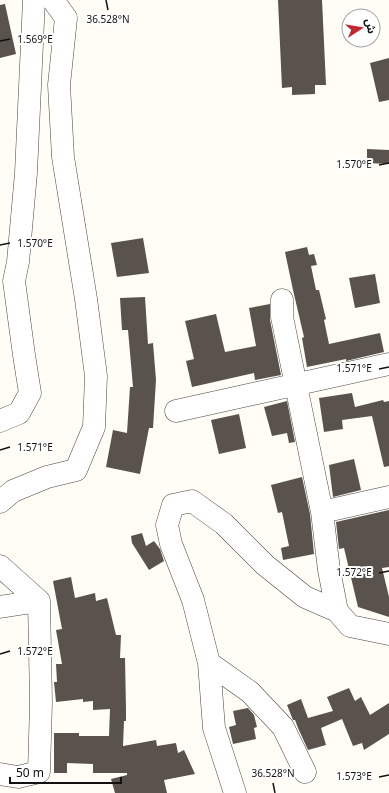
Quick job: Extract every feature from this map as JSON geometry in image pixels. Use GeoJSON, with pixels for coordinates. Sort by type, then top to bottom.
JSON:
{"type":"FeatureCollection","features":[{"type":"Feature","properties":{"kind":"street"},"geometry":{"type":"LineString","coordinates":[[0,421],[19,413],[30,393],[14,281],[18,262],[26,173],[34,0]]}},
{"type":"Feature","properties":{"kind":"street"},"geometry":{"type":"LineString","coordinates":[[0,502],[13,491],[47,477],[76,470],[94,428],[96,376],[86,299],[63,156],[59,85],[66,18],[53,0]]}},
{"type":"Feature","properties":{"kind":"street"},"geometry":{"type":"LineString","coordinates":[[282,300],[282,317],[322,512],[329,570],[337,611]]}},
{"type":"Feature","properties":{"kind":"street"},"geometry":{"type":"LineString","coordinates":[[176,411],[389,364]]}},
{"type":"Feature","properties":{"kind":"street"},"geometry":{"type":"LineString","coordinates":[[322,512],[389,497]]}},
{"type":"Feature","properties":{"kind":"street"},"geometry":{"type":"LineString","coordinates":[[235,793],[214,728],[209,663],[193,600],[171,544],[167,526],[173,505],[192,501],[224,524],[265,565],[305,597],[337,611],[350,626],[389,634]]}},
{"type":"Feature","properties":{"kind":"street"},"geometry":{"type":"LineString","coordinates":[[0,566],[39,601],[41,702],[39,772],[14,781]]}},
{"type":"Feature","properties":{"kind":"street"},"geometry":{"type":"LineString","coordinates":[[0,607],[39,601]]}},
{"type":"Feature","properties":{"kind":"street"},"geometry":{"type":"LineString","coordinates":[[209,663],[250,692],[283,727],[304,772]]}},
{"type":"Feature","properties":{"kind":"building"},"geometry":{"type":"Polygon","coordinates":[[[278,0],[322,0],[326,85],[315,85],[315,94],[292,95],[292,87],[282,88],[278,0]]]}},
{"type":"Feature","properties":{"kind":"building"},"geometry":{"type":"Polygon","coordinates":[[[5,4],[16,54],[0,58],[0,5],[5,4]]]}},
{"type":"Feature","properties":{"kind":"building"},"geometry":{"type":"Polygon","coordinates":[[[389,58],[389,100],[379,102],[370,63],[389,58]]]}},
{"type":"Feature","properties":{"kind":"building"},"geometry":{"type":"Polygon","coordinates":[[[367,149],[389,150],[389,164],[367,163],[367,149]]]}},
{"type":"Feature","properties":{"kind":"building"},"geometry":{"type":"Polygon","coordinates":[[[143,238],[149,273],[117,277],[111,243],[143,238]]]}},
{"type":"Feature","properties":{"kind":"building"},"geometry":{"type":"Polygon","coordinates":[[[307,247],[309,255],[314,254],[317,265],[311,266],[316,290],[319,290],[326,319],[324,320],[329,344],[380,333],[384,352],[346,361],[346,359],[307,367],[302,338],[304,337],[285,252],[307,247]]]}},
{"type":"Feature","properties":{"kind":"building"},"geometry":{"type":"Polygon","coordinates":[[[375,274],[380,303],[355,308],[349,278],[375,274]]]}},
{"type":"Feature","properties":{"kind":"building"},"geometry":{"type":"Polygon","coordinates":[[[145,297],[148,344],[153,343],[156,380],[153,428],[149,428],[140,474],[106,467],[113,430],[127,433],[130,387],[133,387],[128,330],[122,330],[120,298],[145,297]]]}},
{"type":"Feature","properties":{"kind":"building"},"geometry":{"type":"Polygon","coordinates":[[[270,304],[270,320],[281,375],[255,380],[254,373],[192,387],[186,361],[194,359],[185,321],[216,314],[225,352],[256,346],[249,308],[270,304]]]}},
{"type":"Feature","properties":{"kind":"building"},"geometry":{"type":"Polygon","coordinates":[[[352,393],[355,407],[383,400],[384,402],[389,401],[389,466],[384,467],[372,416],[342,420],[343,429],[324,432],[319,398],[352,393]]]}},
{"type":"Feature","properties":{"kind":"building"},"geometry":{"type":"Polygon","coordinates":[[[287,401],[295,442],[289,443],[287,433],[272,436],[264,407],[287,401]]]}},
{"type":"Feature","properties":{"kind":"building"},"geometry":{"type":"Polygon","coordinates":[[[239,414],[246,448],[219,454],[211,420],[239,414]]]}},
{"type":"Feature","properties":{"kind":"building"},"geometry":{"type":"Polygon","coordinates":[[[354,459],[361,490],[333,497],[329,465],[354,459]]]}},
{"type":"Feature","properties":{"kind":"building"},"geometry":{"type":"Polygon","coordinates":[[[302,477],[310,514],[314,554],[283,560],[281,548],[289,546],[282,512],[278,513],[271,485],[302,477]]]}},
{"type":"Feature","properties":{"kind":"building"},"geometry":{"type":"Polygon","coordinates":[[[389,510],[389,567],[382,568],[389,597],[389,617],[358,607],[344,548],[339,549],[336,522],[389,510]]]}},
{"type":"Feature","properties":{"kind":"building"},"geometry":{"type":"Polygon","coordinates":[[[142,533],[146,546],[154,541],[160,549],[164,561],[149,570],[132,543],[131,536],[142,533]]]}},
{"type":"Feature","properties":{"kind":"building"},"geometry":{"type":"Polygon","coordinates":[[[71,577],[75,598],[95,593],[96,601],[107,598],[116,635],[121,635],[120,658],[125,658],[126,709],[123,746],[156,740],[157,746],[176,743],[178,753],[184,750],[195,774],[164,780],[167,793],[115,793],[111,779],[127,775],[127,773],[93,773],[93,764],[67,763],[67,773],[54,773],[54,733],[79,733],[79,736],[109,736],[110,709],[93,710],[93,701],[83,702],[83,699],[56,702],[54,682],[57,682],[56,664],[62,664],[56,630],[62,629],[53,581],[71,577]]]}},
{"type":"Feature","properties":{"kind":"building"},"geometry":{"type":"Polygon","coordinates":[[[349,688],[355,701],[361,697],[370,715],[389,703],[389,734],[364,750],[362,743],[353,746],[342,719],[321,728],[326,745],[308,750],[287,705],[301,699],[308,718],[333,711],[327,697],[349,688]]]}},
{"type":"Feature","properties":{"kind":"building"},"geometry":{"type":"Polygon","coordinates":[[[248,708],[254,715],[257,727],[254,728],[256,739],[233,744],[229,727],[236,725],[233,711],[248,708]]]}}]}
